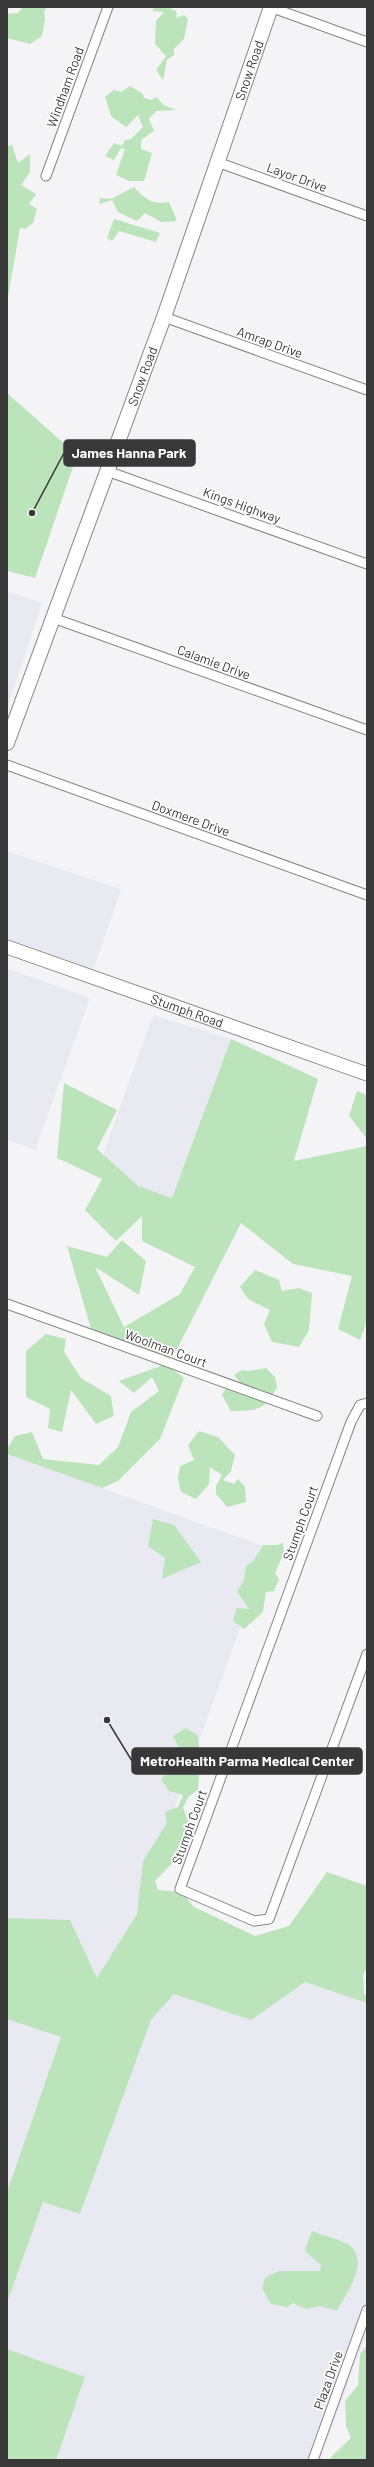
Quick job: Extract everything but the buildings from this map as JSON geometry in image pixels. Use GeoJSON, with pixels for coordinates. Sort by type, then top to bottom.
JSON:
{"type":"FeatureCollection","features":[{"type":"Feature","properties":{"kind":"main road","name":"Snow Road"},"geometry":{"type":"LineString","coordinates":[[7,743],[164,317],[271,7]]}},
{"type":"Feature","properties":{"kind":"main road","name":"Stumph Road"},"geometry":{"type":"LineString","coordinates":[[7,947],[367,1074]]}},
{"type":"Feature","properties":{"kind":"street","name":"Windham Road"},"geometry":{"type":"LineString","coordinates":[[46,176],[108,7]]}},
{"type":"Feature","properties":{"kind":"street"},"geometry":{"type":"LineString","coordinates":[[271,7],[367,42]]}},
{"type":"Feature","properties":{"kind":"street","name":"Layor Drive"},"geometry":{"type":"LineString","coordinates":[[217,162],[367,216]]}},
{"type":"Feature","properties":{"kind":"street","name":"Amrap Drive"},"geometry":{"type":"LineString","coordinates":[[164,317],[367,390]]}},
{"type":"Feature","properties":{"kind":"street","name":"Kings Highway"},"geometry":{"type":"LineString","coordinates":[[107,471],[367,564]]}},
{"type":"Feature","properties":{"kind":"street","name":"Calamie Drive"},"geometry":{"type":"LineString","coordinates":[[53,618],[367,730]]}},
{"type":"Feature","properties":{"kind":"street","name":"Doxmere Drive"},"geometry":{"type":"LineString","coordinates":[[7,765],[367,895]]}},
{"type":"Feature","properties":{"kind":"street","name":"Woolman Court"},"geometry":{"type":"LineString","coordinates":[[7,1304],[317,1416]]}},
{"type":"Feature","properties":{"kind":"street","name":"Stumph Court"},"geometry":{"type":"LineString","coordinates":[[367,1403],[360,1405],[351,1422],[180,1888],[254,1921],[269,1918],[367,1654]]}},
{"type":"Feature","properties":{"kind":"street","name":"Plaza Drive"},"geometry":{"type":"LineString","coordinates":[[313,2460],[367,2310]]}},
{"type":"Feature","properties":{"kind":"shaded area"},"geometry":{"type":"Polygon","coordinates":[[[7,591],[42,603],[7,708],[7,591]]]}},
{"type":"Feature","properties":{"kind":"shaded area"},"geometry":{"type":"Polygon","coordinates":[[[7,851],[121,889],[93,970],[7,941],[7,851]]]}},
{"type":"Feature","properties":{"kind":"shaded area"},"geometry":{"type":"Polygon","coordinates":[[[7,968],[90,998],[35,1150],[7,1140],[7,968]]]}},
{"type":"Feature","properties":{"kind":"shaded area"},"geometry":{"type":"Polygon","coordinates":[[[153,1015],[231,1039],[172,1198],[97,1172],[153,1015]]]}},
{"type":"Feature","properties":{"kind":"shaded area"},"geometry":{"type":"Polygon","coordinates":[[[7,1454],[269,1548],[101,2012],[7,1978],[7,1454]]]}},
{"type":"Feature","properties":{"kind":"shaded area"},"geometry":{"type":"Polygon","coordinates":[[[305,1981],[367,2003],[367,2341],[364,2340],[321,2457],[329,2460],[56,2460],[85,2377],[7,2349],[7,2303],[43,2202],[80,2214],[151,2020],[174,1993],[251,2020],[305,1981]]]}},
{"type":"Feature","properties":{"kind":"shaded area"},"geometry":{"type":"Polygon","coordinates":[[[7,2019],[61,2037],[7,2192],[7,2019]]]}},
{"type":"Feature","properties":{"kind":"green space"},"geometry":{"type":"Polygon","coordinates":[[[23,7],[47,7],[44,12],[45,19],[42,36],[30,44],[7,38],[7,14],[18,13],[23,7]]]}},
{"type":"Feature","properties":{"kind":"green space"},"geometry":{"type":"Polygon","coordinates":[[[155,7],[167,7],[176,11],[177,18],[184,15],[188,19],[184,39],[174,49],[174,55],[167,60],[163,80],[156,70],[166,56],[155,44],[156,21],[164,12],[152,11],[155,7]]]}},
{"type":"Feature","properties":{"kind":"green space"},"geometry":{"type":"Polygon","coordinates":[[[130,86],[143,94],[144,98],[151,100],[157,97],[163,105],[176,110],[156,111],[149,119],[154,131],[141,140],[141,149],[152,153],[144,181],[129,181],[116,175],[125,149],[121,148],[114,160],[105,156],[114,143],[122,146],[125,140],[131,139],[143,127],[138,115],[126,127],[111,116],[105,97],[114,90],[121,92],[130,86]]]}},
{"type":"Feature","properties":{"kind":"green space"},"geometry":{"type":"Polygon","coordinates":[[[12,145],[18,163],[30,154],[30,172],[21,185],[36,194],[29,204],[37,209],[33,223],[25,229],[20,228],[7,303],[7,146],[12,145]]]}},
{"type":"Feature","properties":{"kind":"green space"},"geometry":{"type":"Polygon","coordinates":[[[134,187],[141,195],[149,200],[158,203],[169,202],[177,221],[161,222],[145,213],[137,221],[118,212],[112,200],[99,204],[100,198],[111,199],[134,187]]]}},
{"type":"Feature","properties":{"kind":"green space"},"geometry":{"type":"Polygon","coordinates":[[[114,219],[160,233],[156,242],[119,231],[112,241],[107,238],[114,219]]]}},
{"type":"Feature","properties":{"kind":"green space"},"geometry":{"type":"Polygon","coordinates":[[[7,393],[77,455],[35,578],[7,571],[7,393]]]}},
{"type":"Feature","properties":{"kind":"green space"},"geometry":{"type":"Polygon","coordinates":[[[231,1039],[318,1079],[294,1161],[367,1146],[367,1321],[360,1340],[338,1329],[352,1276],[293,1264],[241,1223],[172,1359],[91,1329],[67,1246],[107,1257],[122,1240],[146,1261],[139,1295],[95,1267],[124,1327],[180,1294],[195,1267],[142,1241],[142,1216],[116,1241],[85,1210],[102,1179],[57,1158],[64,1083],[117,1110],[97,1149],[138,1186],[172,1198],[231,1039]]]}},
{"type":"Feature","properties":{"kind":"green space"},"geometry":{"type":"Polygon","coordinates":[[[357,1091],[367,1095],[367,1139],[349,1116],[357,1091]]]}},
{"type":"Feature","properties":{"kind":"green space"},"geometry":{"type":"Polygon","coordinates":[[[255,1270],[279,1280],[282,1291],[299,1288],[312,1293],[309,1330],[299,1347],[272,1342],[264,1324],[270,1310],[248,1299],[240,1287],[255,1270]]]}},
{"type":"Feature","properties":{"kind":"green space"},"geometry":{"type":"Polygon","coordinates":[[[46,1334],[66,1339],[64,1352],[81,1378],[111,1396],[114,1416],[96,1424],[71,1390],[62,1432],[48,1428],[50,1409],[26,1397],[26,1351],[46,1334]]]}},
{"type":"Feature","properties":{"kind":"green space"},"geometry":{"type":"Polygon","coordinates":[[[166,1364],[184,1378],[160,1439],[118,1481],[102,1488],[7,1454],[7,1449],[15,1436],[32,1432],[43,1459],[99,1465],[118,1447],[131,1412],[159,1391],[152,1377],[134,1393],[119,1381],[166,1364]]]}},
{"type":"Feature","properties":{"kind":"green space"},"geometry":{"type":"Polygon","coordinates":[[[266,1368],[275,1377],[277,1387],[273,1395],[264,1405],[259,1408],[247,1411],[231,1411],[222,1395],[229,1383],[243,1386],[234,1375],[242,1370],[248,1371],[266,1368]]]}},
{"type":"Feature","properties":{"kind":"green space"},"geometry":{"type":"Polygon","coordinates":[[[199,1431],[218,1437],[235,1455],[231,1471],[223,1480],[234,1484],[238,1479],[245,1487],[246,1502],[227,1507],[216,1494],[216,1486],[222,1475],[210,1467],[209,1484],[196,1499],[181,1492],[178,1478],[180,1466],[194,1460],[188,1445],[199,1431]]]}},
{"type":"Feature","properties":{"kind":"green space"},"geometry":{"type":"Polygon","coordinates":[[[153,1519],[174,1525],[201,1562],[162,1579],[165,1558],[148,1546],[153,1519]]]}},
{"type":"Feature","properties":{"kind":"green space"},"geometry":{"type":"Polygon","coordinates":[[[283,1542],[284,1553],[275,1573],[279,1579],[274,1591],[266,1592],[263,1612],[244,1629],[233,1621],[237,1608],[249,1609],[237,1592],[244,1580],[246,1566],[254,1560],[263,1545],[278,1545],[283,1542]]]}},
{"type":"Feature","properties":{"kind":"green space"},"geometry":{"type":"Polygon","coordinates":[[[186,1728],[198,1736],[200,1759],[198,1790],[189,1796],[183,1807],[189,1825],[183,1852],[155,1881],[158,1890],[182,1892],[194,1907],[255,1936],[289,1926],[327,1872],[367,1886],[367,1968],[363,1975],[364,1994],[367,1995],[367,2003],[305,1982],[251,2020],[174,1994],[151,2020],[80,2214],[43,2202],[7,2303],[7,2192],[61,2037],[7,2019],[7,1918],[70,1920],[97,1978],[137,1914],[143,1861],[167,1823],[165,1812],[178,1807],[183,1795],[169,1791],[161,1779],[175,1764],[166,1752],[179,1747],[173,1736],[186,1728]]]}},
{"type":"Feature","properties":{"kind":"green space"},"geometry":{"type":"Polygon","coordinates":[[[312,2231],[337,2239],[350,2246],[356,2253],[358,2261],[357,2269],[350,2288],[337,2311],[320,2306],[306,2309],[293,2303],[287,2307],[271,2304],[262,2288],[265,2278],[279,2271],[320,2271],[321,2265],[305,2251],[312,2231]]]}},
{"type":"Feature","properties":{"kind":"green space"},"geometry":{"type":"Polygon","coordinates":[[[367,2345],[367,2460],[332,2460],[331,2457],[351,2438],[346,2426],[345,2401],[358,2385],[360,2354],[367,2345]]]}},
{"type":"Feature","properties":{"kind":"green space"},"geometry":{"type":"Polygon","coordinates":[[[7,2349],[85,2377],[56,2460],[7,2460],[7,2349]]]}},
{"type":"Feature","properties":{"kind":"place","name":"James Hanna Park"},"geometry":{"type":"Point","coordinates":[32,513]}},
{"type":"Feature","properties":{"kind":"place","name":"MetroHealth Parma Medical Center"},"geometry":{"type":"Point","coordinates":[107,1720]}}]}
